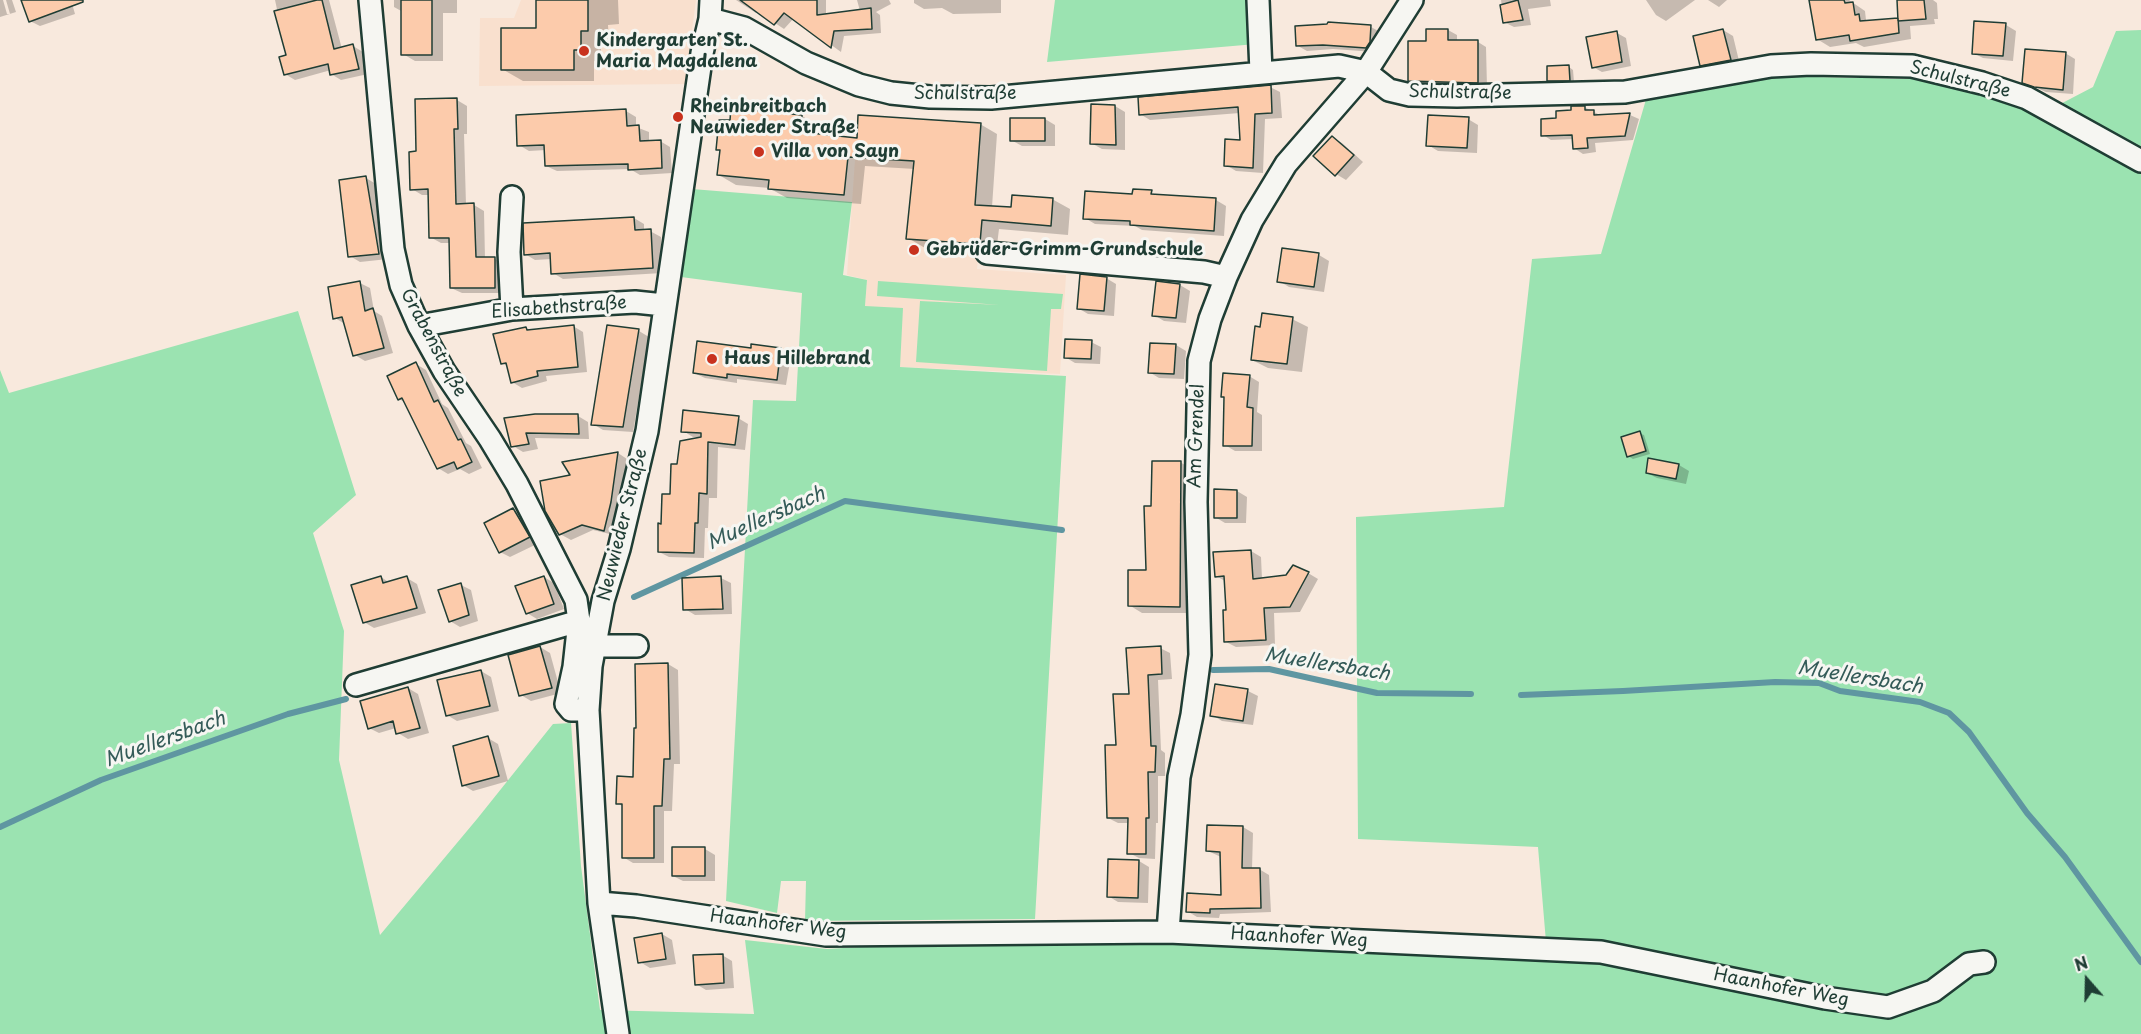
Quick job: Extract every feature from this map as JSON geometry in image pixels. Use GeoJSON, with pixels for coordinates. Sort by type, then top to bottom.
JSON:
{"type":"FeatureCollection","features":[{"type":"Feature","properties":{"kind":"street","name":"Grabenstraße"},"geometry":{"type":"LineString","coordinates":[[370,0],[393,249],[401,285],[419,326],[444,371],[517,484],[576,600],[579,621],[574,667],[566,704],[570,710],[588,710]]}},
{"type":"Feature","properties":{"kind":"street"},"geometry":{"type":"LineString","coordinates":[[1258,0],[1261,72]]}},
{"type":"Feature","properties":{"kind":"street","name":"Am Grendel"},"geometry":{"type":"LineString","coordinates":[[1168,932],[1179,777],[1192,715],[1200,655],[1196,502],[1199,361],[1210,319],[1252,220],[1286,164],[1366,72],[1412,0]]}},
{"type":"Feature","properties":{"kind":"street","name":"Schulstraße"},"geometry":{"type":"LineString","coordinates":[[710,10],[806,63],[859,85],[891,93],[920,96],[991,98],[1339,66],[1366,72],[1389,90],[1410,95],[1457,96],[1625,92],[1771,66],[1811,64],[1912,66],[1982,83],[2027,98],[2141,161]]}},
{"type":"Feature","properties":{"kind":"street","name":"Neuwieder Straße"},"geometry":{"type":"LineString","coordinates":[[618,1034],[599,903],[588,710],[591,666],[603,601],[619,549],[647,431],[664,305],[710,10]]}},
{"type":"Feature","properties":{"kind":"street"},"geometry":{"type":"LineString","coordinates":[[512,197],[509,252],[512,309]]}},
{"type":"Feature","properties":{"kind":"street"},"geometry":{"type":"LineString","coordinates":[[987,253],[1204,272],[1226,277]]}},
{"type":"Feature","properties":{"kind":"street","name":"Elisabethstraße"},"geometry":{"type":"LineString","coordinates":[[419,326],[512,309],[635,302],[664,305]]}},
{"type":"Feature","properties":{"kind":"street"},"geometry":{"type":"LineString","coordinates":[[356,685],[579,621]]}},
{"type":"Feature","properties":{"kind":"street"},"geometry":{"type":"LineString","coordinates":[[594,646],[637,646]]}},
{"type":"Feature","properties":{"kind":"street","name":"Haanhofer Weg"},"geometry":{"type":"LineString","coordinates":[[599,903],[636,906],[826,935],[1168,932],[1601,952],[1825,998],[1888,1007],[1933,991],[1969,964],[1984,962]]}},
{"type":"Feature","properties":{"kind":"shaded area","name":"Kindergarten St. Maria Magdalena"},"geometry":{"type":"Polygon","coordinates":[[[521,0],[696,0],[685,84],[479,86],[480,18],[514,18],[521,0]]]}},
{"type":"Feature","properties":{"kind":"shaded area","name":"Gebrüder-Grimm-Grundschule"},"geometry":{"type":"Polygon","coordinates":[[[858,115],[981,123],[975,204],[983,205],[977,269],[1066,275],[1060,374],[900,367],[865,306],[867,280],[847,275],[858,115]]]}},
{"type":"Feature","properties":{"kind":"green space"},"geometry":{"type":"Polygon","coordinates":[[[1055,0],[1253,0],[1256,44],[1047,62],[1055,0]]]}},
{"type":"Feature","properties":{"kind":"green space"},"geometry":{"type":"Polygon","coordinates":[[[2141,30],[2141,1034],[0,1034],[0,370],[9,393],[298,311],[356,495],[313,533],[344,631],[339,760],[380,935],[553,724],[571,723],[581,866],[600,1010],[754,1014],[745,940],[827,949],[1206,926],[1546,942],[1538,847],[1358,839],[1356,517],[1504,507],[1532,259],[1601,254],[1647,96],[1766,76],[1917,79],[2047,111],[2093,87],[2116,31],[2141,30]]]}},
{"type":"Feature","properties":{"kind":"green space"},"geometry":{"type":"Polygon","coordinates":[[[692,189],[852,202],[843,275],[867,280],[865,306],[903,308],[900,367],[1066,376],[1035,919],[805,921],[806,881],[781,881],[777,913],[726,901],[753,400],[796,401],[802,293],[681,277],[692,189]]]}},
{"type":"Feature","properties":{"kind":"green space"},"geometry":{"type":"Polygon","coordinates":[[[878,281],[1063,294],[1061,309],[1051,309],[1047,371],[916,362],[920,301],[1000,305],[877,296],[878,281]]]}},
{"type":"Feature","properties":{"kind":"building"},"geometry":{"type":"Polygon","coordinates":[[[21,0],[83,0],[83,2],[29,22],[21,0]]]}},
{"type":"Feature","properties":{"kind":"building"},"geometry":{"type":"Polygon","coordinates":[[[322,0],[334,49],[353,44],[359,69],[330,75],[328,64],[284,75],[279,57],[286,55],[274,11],[322,0]]]}},
{"type":"Feature","properties":{"kind":"building"},"geometry":{"type":"Polygon","coordinates":[[[401,0],[432,0],[432,55],[401,55],[401,0]]]}},
{"type":"Feature","properties":{"kind":"building"},"geometry":{"type":"Polygon","coordinates":[[[536,0],[588,0],[588,31],[581,31],[581,50],[574,50],[574,70],[501,70],[501,28],[536,28],[536,0]]]}},
{"type":"Feature","properties":{"kind":"building"},"geometry":{"type":"Polygon","coordinates":[[[740,0],[817,0],[817,15],[871,8],[872,29],[834,31],[831,48],[784,13],[774,25],[740,0]]]}},
{"type":"Feature","properties":{"kind":"building"},"geometry":{"type":"Polygon","coordinates":[[[1518,0],[1523,20],[1503,23],[1500,5],[1518,0]]]}},
{"type":"Feature","properties":{"kind":"building"},"geometry":{"type":"Polygon","coordinates":[[[1809,0],[1853,2],[1855,15],[1859,14],[1860,21],[1898,18],[1899,33],[1850,41],[1849,35],[1816,40],[1809,0]]]}},
{"type":"Feature","properties":{"kind":"building"},"geometry":{"type":"Polygon","coordinates":[[[1897,0],[1924,0],[1926,19],[1898,21],[1897,0]]]}},
{"type":"Feature","properties":{"kind":"building"},"geometry":{"type":"Polygon","coordinates":[[[1974,21],[2006,23],[2003,56],[1972,54],[1974,21]]]}},
{"type":"Feature","properties":{"kind":"building"},"geometry":{"type":"Polygon","coordinates":[[[1328,22],[1371,25],[1370,42],[1366,48],[1296,46],[1295,26],[1327,24],[1328,22]]]}},
{"type":"Feature","properties":{"kind":"building"},"geometry":{"type":"Polygon","coordinates":[[[1426,29],[1448,29],[1448,40],[1478,40],[1478,83],[1408,81],[1408,41],[1426,41],[1426,29]]]}},
{"type":"Feature","properties":{"kind":"building"},"geometry":{"type":"Polygon","coordinates":[[[1723,29],[1731,60],[1700,66],[1693,36],[1723,29]]]}},
{"type":"Feature","properties":{"kind":"building"},"geometry":{"type":"Polygon","coordinates":[[[1617,31],[1622,62],[1592,68],[1586,37],[1617,31]]]}},
{"type":"Feature","properties":{"kind":"building"},"geometry":{"type":"Polygon","coordinates":[[[2025,49],[2066,52],[2063,90],[2034,87],[2022,83],[2025,49]]]}},
{"type":"Feature","properties":{"kind":"building"},"geometry":{"type":"Polygon","coordinates":[[[1569,65],[1570,81],[1547,81],[1547,66],[1569,65]]]}},
{"type":"Feature","properties":{"kind":"building"},"geometry":{"type":"Polygon","coordinates":[[[1271,85],[1272,113],[1255,114],[1253,168],[1224,166],[1225,139],[1240,140],[1238,107],[1139,115],[1138,97],[1271,85]]]}},
{"type":"Feature","properties":{"kind":"building"},"geometry":{"type":"Polygon","coordinates":[[[457,98],[458,129],[454,129],[456,204],[474,203],[476,257],[495,257],[495,288],[450,288],[449,238],[429,238],[428,189],[410,190],[409,152],[416,151],[415,99],[457,98]]]}},
{"type":"Feature","properties":{"kind":"building"},"geometry":{"type":"Polygon","coordinates":[[[1091,104],[1115,105],[1116,145],[1090,144],[1091,104]]]}},
{"type":"Feature","properties":{"kind":"building"},"geometry":{"type":"Polygon","coordinates":[[[1571,106],[1585,106],[1585,110],[1594,110],[1594,115],[1630,113],[1625,136],[1587,138],[1588,148],[1573,149],[1572,135],[1541,136],[1541,119],[1556,118],[1556,111],[1571,110],[1571,106]]]}},
{"type":"Feature","properties":{"kind":"building"},"geometry":{"type":"Polygon","coordinates":[[[731,108],[802,115],[801,132],[857,138],[858,115],[981,123],[975,205],[1011,207],[1012,195],[1053,198],[1051,226],[982,220],[980,243],[978,244],[906,239],[914,161],[848,157],[844,195],[768,189],[769,180],[717,175],[720,150],[716,150],[719,120],[730,120],[731,108]]]}},
{"type":"Feature","properties":{"kind":"building"},"geometry":{"type":"Polygon","coordinates":[[[626,109],[627,126],[639,125],[640,141],[661,140],[662,168],[628,170],[628,164],[545,166],[544,145],[517,146],[516,115],[626,109]]]}},
{"type":"Feature","properties":{"kind":"building"},"geometry":{"type":"Polygon","coordinates":[[[1428,115],[1469,117],[1467,148],[1426,146],[1428,115]]]}},
{"type":"Feature","properties":{"kind":"building"},"geometry":{"type":"Polygon","coordinates":[[[1010,118],[1045,118],[1045,141],[1010,141],[1010,118]]]}},
{"type":"Feature","properties":{"kind":"building"},"geometry":{"type":"Polygon","coordinates":[[[1332,136],[1354,155],[1335,176],[1313,156],[1332,136]]]}},
{"type":"Feature","properties":{"kind":"building"},"geometry":{"type":"Polygon","coordinates":[[[366,176],[379,254],[348,257],[339,180],[366,176]]]}},
{"type":"Feature","properties":{"kind":"building"},"geometry":{"type":"Polygon","coordinates":[[[1133,189],[1152,190],[1151,194],[1216,198],[1214,231],[1130,225],[1130,221],[1083,219],[1085,191],[1132,194],[1133,189]]]}},
{"type":"Feature","properties":{"kind":"building"},"geometry":{"type":"Polygon","coordinates":[[[634,217],[635,230],[651,229],[653,268],[551,274],[550,253],[524,255],[523,223],[634,217]]]}},
{"type":"Feature","properties":{"kind":"building"},"geometry":{"type":"Polygon","coordinates":[[[1282,248],[1319,253],[1314,287],[1277,282],[1282,248]]]}},
{"type":"Feature","properties":{"kind":"building"},"geometry":{"type":"Polygon","coordinates":[[[1080,274],[1107,277],[1104,311],[1077,309],[1080,274]]]}},
{"type":"Feature","properties":{"kind":"building"},"geometry":{"type":"Polygon","coordinates":[[[360,281],[365,311],[373,308],[384,348],[353,356],[342,317],[333,319],[328,287],[360,281]]]}},
{"type":"Feature","properties":{"kind":"building"},"geometry":{"type":"Polygon","coordinates":[[[1156,281],[1180,284],[1176,318],[1152,316],[1156,281]]]}},
{"type":"Feature","properties":{"kind":"building"},"geometry":{"type":"Polygon","coordinates":[[[1262,313],[1293,317],[1287,364],[1251,360],[1255,326],[1260,327],[1262,313]]]}},
{"type":"Feature","properties":{"kind":"building"},"geometry":{"type":"Polygon","coordinates":[[[574,325],[578,367],[537,371],[538,376],[511,383],[506,363],[501,364],[493,334],[526,327],[527,330],[574,325]]]}},
{"type":"Feature","properties":{"kind":"building"},"geometry":{"type":"Polygon","coordinates":[[[607,325],[639,329],[623,427],[591,425],[607,325]]]}},
{"type":"Feature","properties":{"kind":"building"},"geometry":{"type":"Polygon","coordinates":[[[1065,339],[1092,340],[1091,359],[1064,358],[1065,339]]]}},
{"type":"Feature","properties":{"kind":"building"},"geometry":{"type":"Polygon","coordinates":[[[697,341],[751,348],[751,344],[781,348],[777,380],[727,374],[727,378],[693,373],[697,341]]]}},
{"type":"Feature","properties":{"kind":"building"},"geometry":{"type":"Polygon","coordinates":[[[1150,343],[1176,344],[1174,374],[1148,373],[1150,343]]]}},
{"type":"Feature","properties":{"kind":"building"},"geometry":{"type":"Polygon","coordinates":[[[416,362],[434,402],[438,400],[472,462],[457,469],[454,462],[437,469],[402,398],[398,400],[387,376],[416,362]]]}},
{"type":"Feature","properties":{"kind":"building"},"geometry":{"type":"Polygon","coordinates":[[[1223,373],[1250,375],[1247,407],[1253,408],[1252,446],[1223,446],[1224,397],[1221,397],[1223,373]]]}},
{"type":"Feature","properties":{"kind":"building"},"geometry":{"type":"Polygon","coordinates":[[[683,410],[739,416],[735,445],[708,442],[707,494],[699,493],[694,553],[658,552],[658,523],[661,524],[662,494],[670,494],[671,464],[677,464],[680,441],[701,437],[701,433],[681,432],[683,410]]]}},
{"type":"Feature","properties":{"kind":"building"},"geometry":{"type":"Polygon","coordinates":[[[535,414],[578,414],[579,434],[526,433],[529,444],[511,447],[504,418],[535,414]]]}},
{"type":"Feature","properties":{"kind":"building"},"geometry":{"type":"Polygon","coordinates":[[[1640,431],[1646,451],[1627,457],[1621,437],[1640,431]]]}},
{"type":"Feature","properties":{"kind":"building"},"geometry":{"type":"Polygon","coordinates":[[[618,452],[611,502],[604,531],[582,525],[559,535],[545,511],[540,481],[570,475],[562,462],[618,452]]]}},
{"type":"Feature","properties":{"kind":"building"},"geometry":{"type":"Polygon","coordinates":[[[1648,458],[1679,464],[1676,479],[1646,473],[1648,458]]]}},
{"type":"Feature","properties":{"kind":"building"},"geometry":{"type":"Polygon","coordinates":[[[1152,461],[1181,461],[1180,607],[1128,606],[1128,570],[1146,570],[1144,506],[1151,506],[1152,461]]]}},
{"type":"Feature","properties":{"kind":"building"},"geometry":{"type":"Polygon","coordinates":[[[1214,489],[1237,490],[1237,518],[1214,518],[1214,489]]]}},
{"type":"Feature","properties":{"kind":"building"},"geometry":{"type":"Polygon","coordinates":[[[513,508],[530,537],[499,553],[484,523],[513,508]]]}},
{"type":"Feature","properties":{"kind":"building"},"geometry":{"type":"Polygon","coordinates":[[[1251,550],[1253,579],[1286,575],[1293,565],[1309,572],[1290,607],[1264,608],[1266,640],[1224,642],[1223,610],[1226,610],[1224,576],[1215,577],[1213,552],[1251,550]]]}},
{"type":"Feature","properties":{"kind":"building"},"geometry":{"type":"Polygon","coordinates":[[[381,576],[383,583],[407,576],[417,608],[363,623],[351,585],[381,576]]]}},
{"type":"Feature","properties":{"kind":"building"},"geometry":{"type":"Polygon","coordinates":[[[544,576],[554,604],[526,614],[515,586],[544,576]]]}},
{"type":"Feature","properties":{"kind":"building"},"geometry":{"type":"Polygon","coordinates":[[[721,576],[723,609],[683,610],[682,578],[721,576]]]}},
{"type":"Feature","properties":{"kind":"building"},"geometry":{"type":"Polygon","coordinates":[[[461,583],[469,615],[449,622],[438,590],[461,583]]]}},
{"type":"Feature","properties":{"kind":"building"},"geometry":{"type":"Polygon","coordinates":[[[540,646],[552,688],[519,696],[508,655],[540,646]]]}},
{"type":"Feature","properties":{"kind":"building"},"geometry":{"type":"Polygon","coordinates":[[[1161,646],[1162,674],[1148,675],[1151,746],[1156,746],[1155,772],[1148,772],[1149,818],[1146,818],[1146,854],[1127,854],[1128,818],[1107,818],[1105,745],[1116,745],[1113,694],[1129,694],[1126,648],[1161,646]]]}},
{"type":"Feature","properties":{"kind":"building"},"geometry":{"type":"Polygon","coordinates":[[[668,663],[670,759],[664,759],[662,806],[654,806],[654,858],[622,858],[622,804],[616,804],[617,776],[633,777],[634,728],[636,728],[635,664],[668,663]]]}},
{"type":"Feature","properties":{"kind":"building"},"geometry":{"type":"Polygon","coordinates":[[[481,670],[490,706],[446,716],[437,680],[481,670]]]}},
{"type":"Feature","properties":{"kind":"building"},"geometry":{"type":"Polygon","coordinates":[[[1215,684],[1248,689],[1243,721],[1210,716],[1215,684]]]}},
{"type":"Feature","properties":{"kind":"building"},"geometry":{"type":"Polygon","coordinates":[[[408,687],[420,728],[396,734],[393,721],[368,729],[360,701],[408,687]]]}},
{"type":"Feature","properties":{"kind":"building"},"geometry":{"type":"Polygon","coordinates":[[[488,736],[499,776],[462,786],[453,746],[488,736]]]}},
{"type":"Feature","properties":{"kind":"building"},"geometry":{"type":"Polygon","coordinates":[[[1207,825],[1243,826],[1242,868],[1260,868],[1261,908],[1210,909],[1210,913],[1186,912],[1187,893],[1221,895],[1220,852],[1206,851],[1207,825]]]}},
{"type":"Feature","properties":{"kind":"building"},"geometry":{"type":"Polygon","coordinates":[[[672,847],[705,847],[705,876],[672,876],[672,847]]]}},
{"type":"Feature","properties":{"kind":"building"},"geometry":{"type":"Polygon","coordinates":[[[1108,859],[1139,860],[1138,898],[1107,897],[1108,859]]]}},
{"type":"Feature","properties":{"kind":"building"},"geometry":{"type":"Polygon","coordinates":[[[662,933],[666,959],[638,963],[634,938],[662,933]]]}},
{"type":"Feature","properties":{"kind":"building"},"geometry":{"type":"Polygon","coordinates":[[[723,954],[724,983],[695,985],[693,955],[723,954]]]}},
{"type":"Feature","properties":{"kind":"waterway","name":"Muellersbach"},"geometry":{"type":"LineString","coordinates":[[634,597],[845,501],[1062,530]]}},
{"type":"Feature","properties":{"kind":"waterway","name":"Muellersbach"},"geometry":{"type":"LineString","coordinates":[[1213,670],[1269,669],[1377,693],[1471,694]]}},
{"type":"Feature","properties":{"kind":"waterway","name":"Muellersbach"},"geometry":{"type":"LineString","coordinates":[[1521,695],[1775,682],[1819,683],[1840,691],[1920,702],[1949,713],[1969,732],[2027,813],[2065,857],[2141,962]]}},
{"type":"Feature","properties":{"kind":"waterway","name":"Muellersbach"},"geometry":{"type":"LineString","coordinates":[[0,827],[101,780],[288,714],[346,699]]}},
{"type":"Feature","properties":{"kind":"place","name":"Kindergarten St. Maria Magdalena"},"geometry":{"type":"Point","coordinates":[584,51]}},
{"type":"Feature","properties":{"kind":"place","name":"Rheinbreitbach Neuwieder Straße"},"geometry":{"type":"Point","coordinates":[678,117]}},
{"type":"Feature","properties":{"kind":"place","name":"Villa von Sayn"},"geometry":{"type":"Point","coordinates":[759,152]}},
{"type":"Feature","properties":{"kind":"place","name":"Gebrüder-Grimm-Grundschule"},"geometry":{"type":"Point","coordinates":[914,250]}},
{"type":"Feature","properties":{"kind":"place","name":"Haus Hillebrand"},"geometry":{"type":"Point","coordinates":[712,359]}}]}
